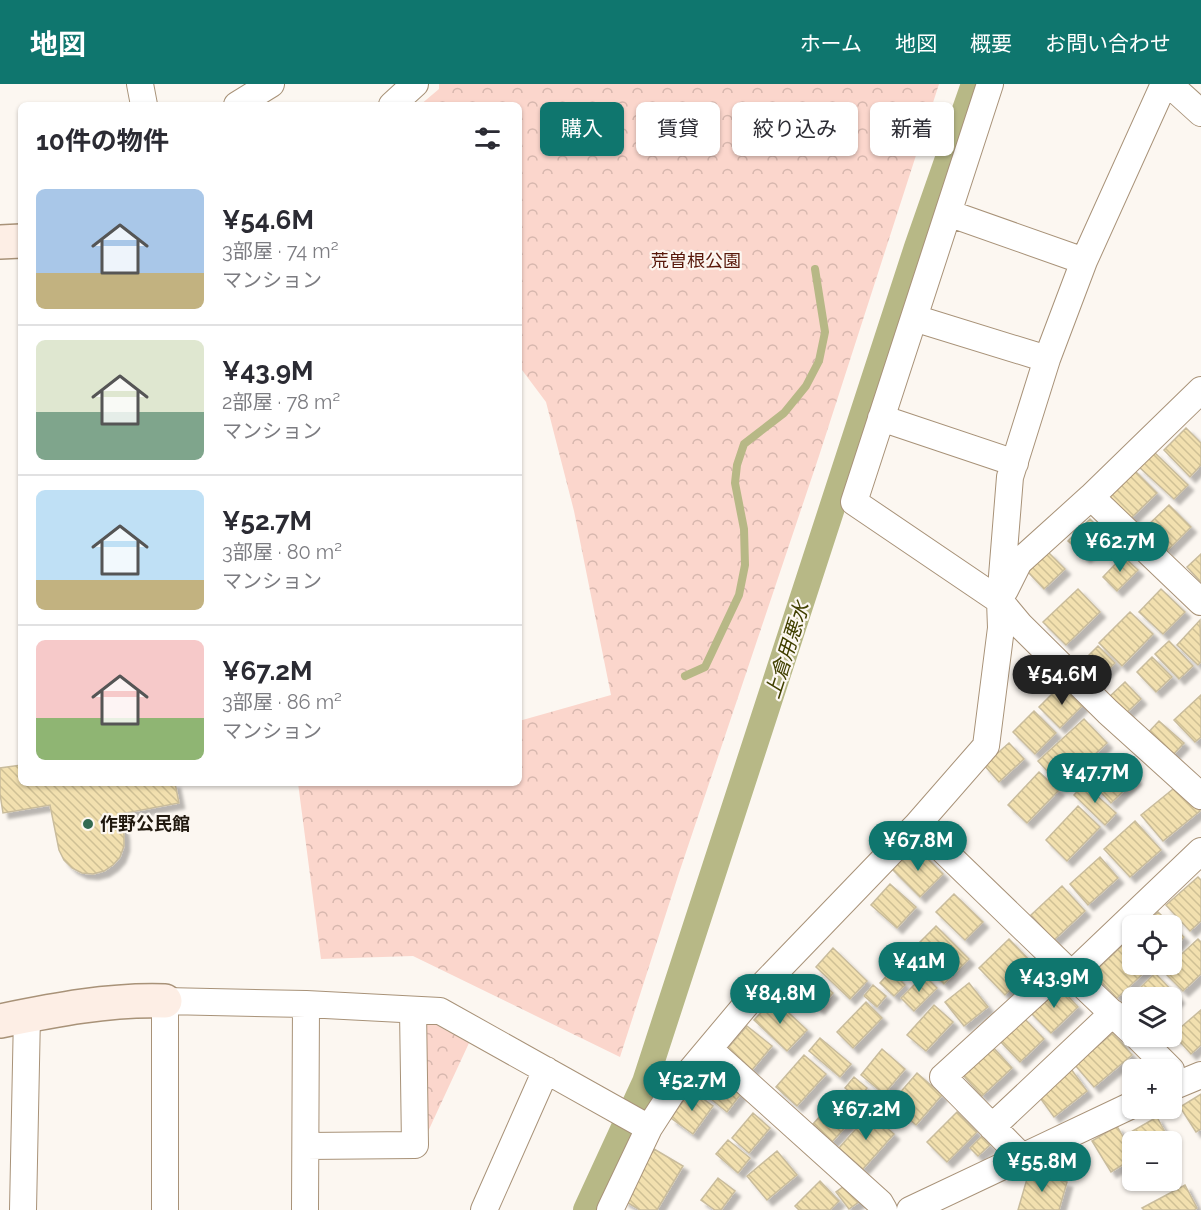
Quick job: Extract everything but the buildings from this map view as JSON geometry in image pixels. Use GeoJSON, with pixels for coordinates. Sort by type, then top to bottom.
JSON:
{"type":"FeatureCollection","features":[{"type":"Feature","properties":{"kind":"street"},"geometry":{"type":"LineString","coordinates":[[140,84],[143,102]]}},
{"type":"Feature","properties":{"kind":"street"},"geometry":{"type":"LineString","coordinates":[[242,102],[271,84]]}},
{"type":"Feature","properties":{"kind":"street"},"geometry":{"type":"LineString","coordinates":[[395,102],[415,84]]}},
{"type":"Feature","properties":{"kind":"street"},"geometry":{"type":"LineString","coordinates":[[990,84],[854,502],[1000,601],[1020,625],[1108,712],[1201,796]]}},
{"type":"Feature","properties":{"kind":"street"},"geometry":{"type":"LineString","coordinates":[[610,1210],[649,1128],[671,1094],[760,988],[917,825],[986,746],[1001,628],[1000,601],[1010,477],[1047,359],[1084,261],[1167,84],[1201,113]]}},
{"type":"Feature","properties":{"kind":"street"},"geometry":{"type":"LineString","coordinates":[[948,213],[1084,261]]}},
{"type":"Feature","properties":{"kind":"street"},"geometry":{"type":"LineString","coordinates":[[0,242],[18,241]]}},
{"type":"Feature","properties":{"kind":"street"},"geometry":{"type":"LineString","coordinates":[[914,318],[1047,359]]}},
{"type":"Feature","properties":{"kind":"street"},"geometry":{"type":"LineString","coordinates":[[1000,601],[1019,562],[1198,400]]}},
{"type":"Feature","properties":{"kind":"street"},"geometry":{"type":"LineString","coordinates":[[881,418],[1015,463]]}},
{"type":"Feature","properties":{"kind":"street"},"geometry":{"type":"LineString","coordinates":[[1091,497],[1201,602]]}},
{"type":"Feature","properties":{"kind":"street"},"geometry":{"type":"LineString","coordinates":[[917,825],[1122,1022]]}},
{"type":"Feature","properties":{"kind":"street"},"geometry":{"type":"LineString","coordinates":[[1022,1157],[943,1077],[1068,971],[1201,851]]}},
{"type":"Feature","properties":{"kind":"street"},"geometry":{"type":"LineString","coordinates":[[24,1210],[14,1018],[132,1000],[306,1004],[440,1011],[649,1128]]}},
{"type":"Feature","properties":{"kind":"street"},"geometry":{"type":"LineString","coordinates":[[165,1001],[165,1210]]}},
{"type":"Feature","properties":{"kind":"street"},"geometry":{"type":"LineString","coordinates":[[305,1210],[306,1004]]}},
{"type":"Feature","properties":{"kind":"street"},"geometry":{"type":"LineString","coordinates":[[306,1146],[415,1145],[413,1010]]}},
{"type":"Feature","properties":{"kind":"street"},"geometry":{"type":"LineString","coordinates":[[992,1127],[1113,1013]]}},
{"type":"Feature","properties":{"kind":"street"},"geometry":{"type":"LineString","coordinates":[[1149,1047],[1161,1059]]}},
{"type":"Feature","properties":{"kind":"street"},"geometry":{"type":"LineString","coordinates":[[709,1049],[880,1203],[884,1210]]}},
{"type":"Feature","properties":{"kind":"street"},"geometry":{"type":"LineString","coordinates":[[484,1210],[546,1070]]}},
{"type":"Feature","properties":{"kind":"street"},"geometry":{"type":"LineString","coordinates":[[910,1210],[1122,1110]]}},
{"type":"Feature","properties":{"kind":"green space","name":"荒曽根公園"},"geometry":{"type":"Polygon","coordinates":[[[439,84],[939,84],[933,102],[870,102],[870,156],[916,156],[620,1057],[413,956],[321,959],[298,786],[522,786],[522,720],[611,695],[574,511],[546,402],[522,370],[522,102],[424,102],[439,89],[439,84]]]}},
{"type":"Feature","properties":{"kind":"green space"},"geometry":{"type":"Polygon","coordinates":[[[419,1021],[431,1022],[469,1043],[425,1138],[419,1021]]]}},
{"type":"Feature","properties":{"kind":"waterway","name":"上倉用悪水"},"geometry":{"type":"LineString","coordinates":[[586,1210],[645,1082],[917,247],[974,84]]}},
{"type":"Feature","properties":{"kind":"waterway"},"geometry":{"type":"LineString","coordinates":[[685,676],[705,667],[739,595],[745,565],[744,529],[735,483],[737,465],[744,444],[784,413],[806,386],[819,361],[825,332],[815,269]]}},
{"type":"Feature","properties":{"kind":"place","name":"作野公民館"},"geometry":{"type":"Point","coordinates":[88,824]}}]}
